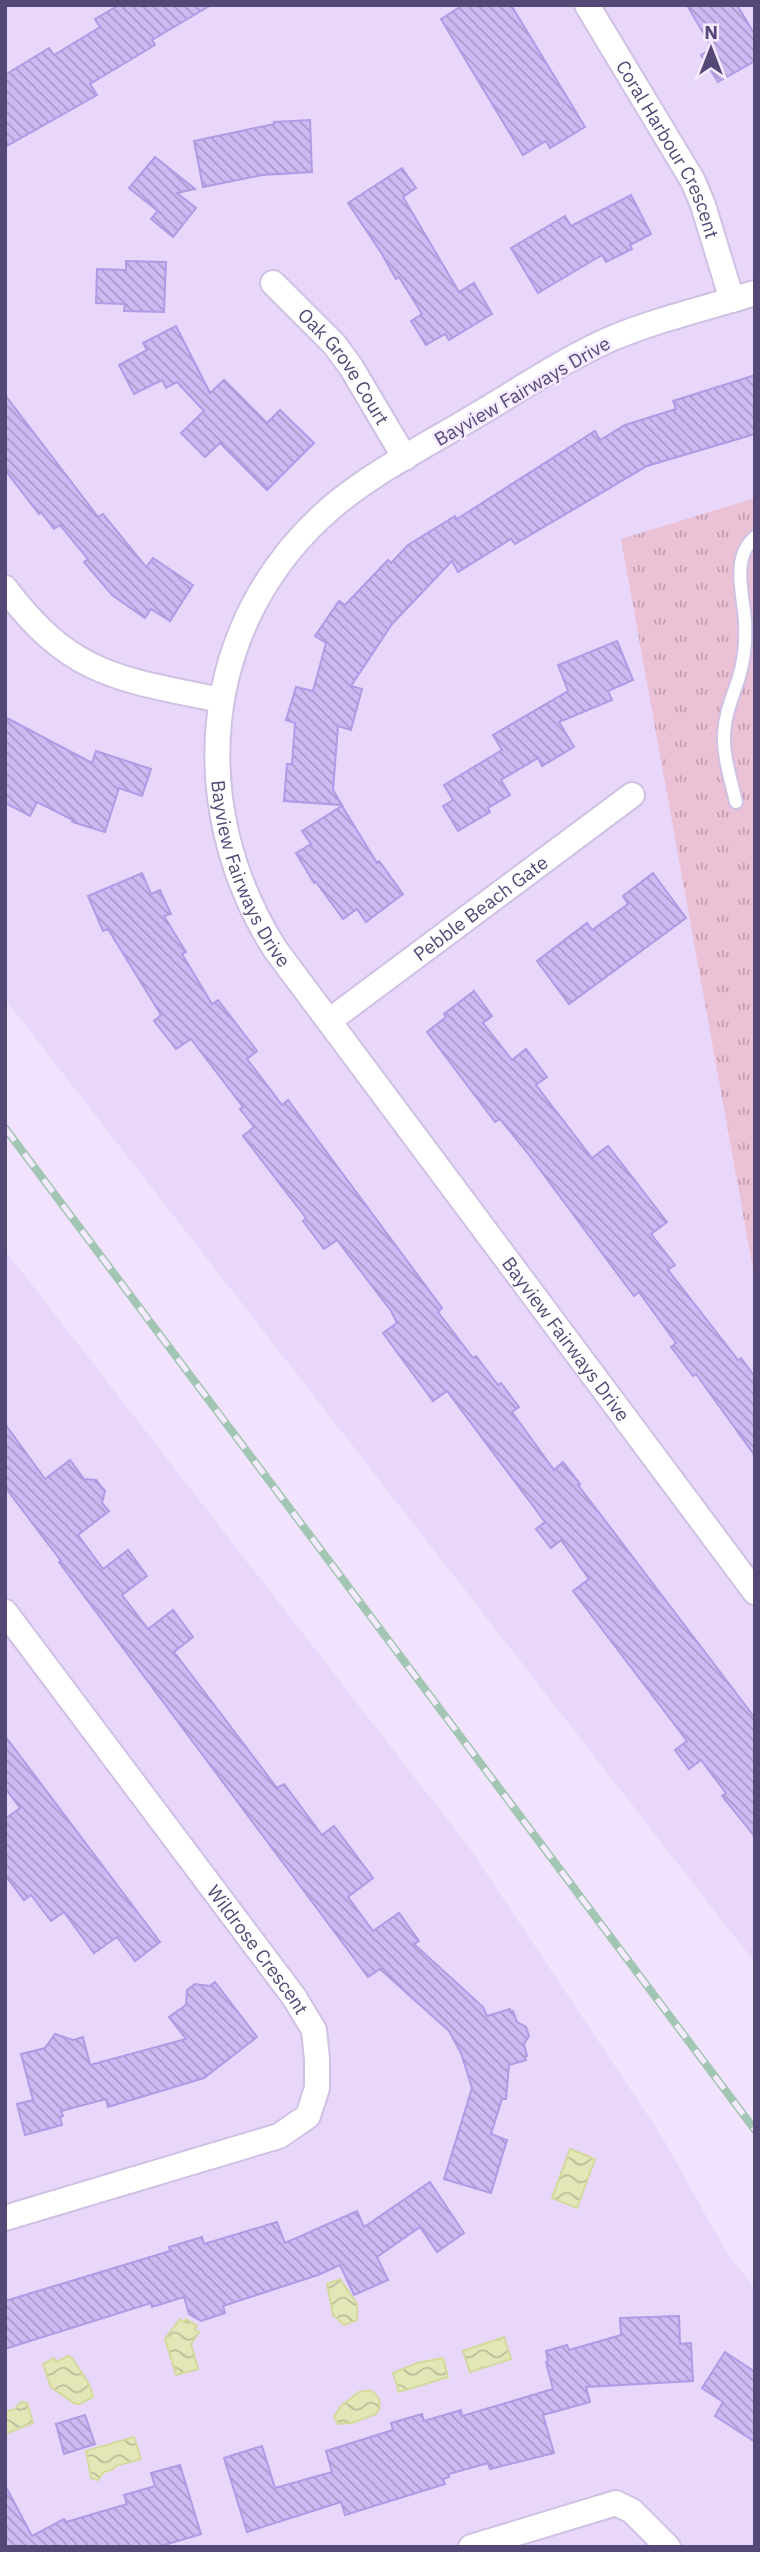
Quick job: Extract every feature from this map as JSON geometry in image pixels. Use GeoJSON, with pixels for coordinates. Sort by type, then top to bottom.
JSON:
{"type":"FeatureCollection","features":[{"type":"Feature","properties":{"kind":"street","name":"Coral Harbour Crescent"},"geometry":{"type":"LineString","coordinates":[[587,5],[693,181],[743,297]]}},
{"type":"Feature","properties":{"kind":"street","name":"Oak Grove Court"},"geometry":{"type":"LineString","coordinates":[[274,283],[334,344],[351,367],[405,458]]}},
{"type":"Feature","properties":{"kind":"street","name":"Bayview Fairways Drive"},"geometry":{"type":"LineString","coordinates":[[743,297],[647,326],[609,340],[570,359],[367,481],[331,508],[271,576],[248,618],[231,660],[221,700],[217,734],[219,799],[236,872],[259,923],[329,1021],[755,1592]]}},
{"type":"Feature","properties":{"kind":"street"},"geometry":{"type":"LineString","coordinates":[[5,588],[47,637],[86,664],[134,682],[221,700]]}},
{"type":"Feature","properties":{"kind":"street","name":"Pebble Beach Gate"},"geometry":{"type":"LineString","coordinates":[[329,1021],[632,795]]}},
{"type":"Feature","properties":{"kind":"street","name":"Wildrose Crescent"},"geometry":{"type":"LineString","coordinates":[[5,1612],[294,1997],[314,2030],[317,2088],[308,2116],[279,2136],[5,2218]]}},
{"type":"Feature","properties":{"kind":"street"},"geometry":{"type":"LineString","coordinates":[[471,2547],[616,2503],[632,2511],[668,2547]]}},
{"type":"Feature","properties":{"kind":"lane"},"geometry":{"type":"LineString","coordinates":[[736,802],[725,755],[725,719],[740,674],[745,645],[740,556],[755,537]]}},
{"type":"Feature","properties":{"kind":"shaded area"},"geometry":{"type":"Polygon","coordinates":[[[5,5],[755,5],[755,498],[622,540],[755,1280],[755,1963],[5,999],[5,5]]]}},
{"type":"Feature","properties":{"kind":"shaded area"},"geometry":{"type":"Polygon","coordinates":[[[5,1250],[471,1850],[661,2135],[725,2250],[755,2289],[755,2547],[5,2547],[5,1250]]]}},
{"type":"Feature","properties":{"kind":"green space"},"geometry":{"type":"Polygon","coordinates":[[[755,498],[755,1280],[621,539],[755,498]]]}},
{"type":"Feature","properties":{"kind":"water"},"geometry":{"type":"Polygon","coordinates":[[[570,2149],[595,2159],[577,2208],[552,2198],[570,2149]]]}},
{"type":"Feature","properties":{"kind":"water"},"geometry":{"type":"Polygon","coordinates":[[[340,2279],[357,2304],[357,2320],[344,2325],[333,2315],[327,2284],[340,2279]]]}},
{"type":"Feature","properties":{"kind":"water"},"geometry":{"type":"Polygon","coordinates":[[[180,2319],[184,2322],[186,2319],[197,2326],[194,2329],[199,2332],[191,2344],[198,2369],[176,2375],[165,2339],[180,2319]]]}},
{"type":"Feature","properties":{"kind":"water"},"geometry":{"type":"Polygon","coordinates":[[[504,2337],[511,2359],[470,2372],[463,2351],[504,2337]]]}},
{"type":"Feature","properties":{"kind":"water"},"geometry":{"type":"Polygon","coordinates":[[[69,2356],[92,2392],[93,2397],[80,2404],[75,2404],[51,2387],[43,2364],[54,2358],[56,2362],[69,2356]]]}},
{"type":"Feature","properties":{"kind":"water"},"geometry":{"type":"Polygon","coordinates":[[[443,2358],[448,2377],[399,2392],[393,2373],[417,2363],[443,2358]]]}},
{"type":"Feature","properties":{"kind":"water"},"geometry":{"type":"Polygon","coordinates":[[[370,2390],[379,2400],[376,2414],[352,2423],[338,2424],[334,2417],[341,2406],[359,2392],[370,2390]]]}},
{"type":"Feature","properties":{"kind":"water"},"geometry":{"type":"Polygon","coordinates":[[[21,2402],[27,2403],[33,2423],[5,2434],[5,2412],[15,2409],[21,2402]]]}},
{"type":"Feature","properties":{"kind":"water"},"geometry":{"type":"Polygon","coordinates":[[[134,2437],[141,2459],[115,2466],[114,2469],[104,2472],[98,2480],[91,2478],[86,2451],[134,2437]]]}},
{"type":"Feature","properties":{"kind":"building"},"geometry":{"type":"Polygon","coordinates":[[[119,5],[211,5],[152,40],[155,45],[90,84],[97,95],[5,147],[5,75],[49,48],[54,55],[100,27],[95,19],[119,5]]]}},
{"type":"Feature","properties":{"kind":"building"},"geometry":{"type":"Polygon","coordinates":[[[463,5],[511,5],[585,127],[550,148],[546,141],[523,155],[441,19],[463,5]]]}},
{"type":"Feature","properties":{"kind":"building"},"geometry":{"type":"Polygon","coordinates":[[[687,5],[737,5],[755,35],[755,61],[718,82],[701,55],[712,48],[687,5]]]}},
{"type":"Feature","properties":{"kind":"building"},"geometry":{"type":"Polygon","coordinates":[[[310,120],[312,172],[262,175],[203,187],[194,141],[274,122],[310,120]]]}},
{"type":"Feature","properties":{"kind":"building"},"geometry":{"type":"Polygon","coordinates":[[[155,157],[195,189],[177,193],[196,208],[173,237],[151,219],[158,211],[129,188],[155,157]]]}},
{"type":"Feature","properties":{"kind":"building"},"geometry":{"type":"Polygon","coordinates":[[[402,168],[416,188],[403,197],[459,292],[474,283],[492,314],[449,340],[445,334],[426,345],[411,321],[422,314],[399,277],[396,279],[348,203],[402,168]]]}},
{"type":"Feature","properties":{"kind":"building"},"geometry":{"type":"Polygon","coordinates":[[[631,195],[651,234],[630,245],[632,249],[606,262],[602,255],[538,293],[511,248],[565,216],[571,226],[631,195]]]}},
{"type":"Feature","properties":{"kind":"building"},"geometry":{"type":"Polygon","coordinates":[[[126,261],[166,262],[164,312],[124,311],[125,304],[96,303],[97,269],[126,270],[126,261]]]}},
{"type":"Feature","properties":{"kind":"building"},"geometry":{"type":"Polygon","coordinates":[[[176,326],[210,393],[224,380],[267,423],[280,410],[314,443],[267,490],[220,443],[205,457],[181,433],[204,411],[177,382],[166,388],[162,380],[134,394],[119,365],[147,350],[143,343],[176,326]]]}},
{"type":"Feature","properties":{"kind":"building"},"geometry":{"type":"Polygon","coordinates":[[[755,375],[755,434],[647,466],[515,544],[511,539],[458,572],[452,561],[392,624],[351,686],[362,689],[351,730],[338,726],[333,790],[342,805],[284,801],[287,764],[292,764],[295,723],[286,720],[296,687],[313,691],[326,643],[315,636],[339,601],[345,605],[388,560],[391,563],[408,545],[455,516],[457,519],[595,431],[600,440],[625,425],[676,409],[673,401],[755,375]]]}},
{"type":"Feature","properties":{"kind":"building"},"geometry":{"type":"Polygon","coordinates":[[[5,395],[98,517],[103,514],[146,567],[153,558],[193,585],[170,621],[151,609],[145,618],[112,595],[84,562],[88,559],[60,525],[54,529],[41,512],[39,514],[5,470],[5,395]]]}},
{"type":"Feature","properties":{"kind":"building"},"geometry":{"type":"Polygon","coordinates":[[[617,641],[633,680],[608,691],[612,700],[559,722],[574,747],[542,766],[538,758],[501,780],[510,795],[488,808],[490,812],[458,831],[443,806],[453,800],[444,785],[502,750],[493,735],[568,691],[558,665],[617,641]]]}},
{"type":"Feature","properties":{"kind":"building"},"geometry":{"type":"Polygon","coordinates":[[[5,717],[92,763],[96,751],[151,769],[142,796],[119,788],[105,832],[72,822],[73,820],[37,802],[30,816],[5,803],[5,717]]]}},
{"type":"Feature","properties":{"kind":"building"},"geometry":{"type":"Polygon","coordinates":[[[342,806],[377,863],[379,861],[403,894],[366,922],[357,909],[343,919],[316,882],[314,883],[296,853],[311,844],[302,831],[342,806]]]}},
{"type":"Feature","properties":{"kind":"building"},"geometry":{"type":"Polygon","coordinates":[[[142,873],[151,894],[160,890],[171,914],[164,916],[186,952],[182,954],[212,1004],[218,1000],[257,1051],[247,1059],[282,1105],[288,1100],[442,1308],[438,1312],[473,1358],[476,1356],[519,1407],[512,1412],[554,1470],[563,1462],[755,1718],[755,1837],[722,1796],[726,1793],[701,1760],[689,1769],[675,1750],[687,1741],[573,1591],[589,1579],[561,1540],[551,1548],[536,1529],[545,1522],[447,1391],[433,1401],[383,1333],[397,1323],[391,1311],[337,1240],[324,1249],[303,1221],[306,1218],[243,1136],[254,1127],[240,1109],[243,1107],[191,1039],[176,1049],[154,1021],[161,1015],[108,929],[103,931],[88,896],[142,873]]]}},
{"type":"Feature","properties":{"kind":"building"},"geometry":{"type":"Polygon","coordinates":[[[653,873],[686,918],[569,1004],[537,961],[587,923],[592,930],[628,904],[623,896],[653,873]]]}},
{"type":"Feature","properties":{"kind":"building"},"geometry":{"type":"Polygon","coordinates":[[[474,991],[492,1016],[483,1023],[512,1060],[526,1049],[547,1077],[536,1085],[592,1158],[608,1146],[667,1222],[651,1234],[675,1265],[668,1270],[738,1360],[741,1358],[755,1377],[755,1456],[696,1374],[693,1376],[671,1347],[676,1343],[639,1292],[634,1296],[526,1151],[500,1119],[495,1122],[427,1032],[446,1017],[444,1014],[474,991]]]}},
{"type":"Feature","properties":{"kind":"building"},"geometry":{"type":"Polygon","coordinates":[[[5,1424],[45,1479],[70,1460],[84,1479],[96,1480],[105,1491],[102,1503],[109,1511],[78,1535],[103,1569],[128,1550],[147,1576],[122,1595],[148,1629],[173,1610],[193,1637],[174,1652],[277,1788],[284,1784],[322,1835],[334,1826],[373,1878],[348,1897],[373,1931],[399,1913],[419,1941],[414,1944],[483,2007],[487,2016],[510,2009],[517,2022],[526,2027],[529,2036],[524,2044],[526,2060],[509,2065],[506,2099],[502,2099],[491,2134],[507,2140],[491,2193],[444,2179],[472,2088],[461,2053],[449,2031],[380,1969],[368,1977],[59,1562],[61,1561],[5,1487],[5,1424]]]}},
{"type":"Feature","properties":{"kind":"building"},"geometry":{"type":"Polygon","coordinates":[[[5,1736],[160,1942],[135,1961],[117,1937],[94,1953],[64,1912],[51,1921],[31,1895],[24,1900],[5,1875],[5,1819],[20,1808],[5,1788],[5,1736]]]}},
{"type":"Feature","properties":{"kind":"building"},"geometry":{"type":"Polygon","coordinates":[[[215,1982],[257,2037],[204,2078],[108,2107],[106,2099],[61,2111],[62,2125],[25,2135],[17,2104],[33,2100],[21,2054],[45,2048],[55,2034],[73,2040],[83,2037],[90,2065],[186,2039],[169,2017],[186,2005],[187,1990],[195,1984],[210,1986],[215,1982]]]}},
{"type":"Feature","properties":{"kind":"building"},"geometry":{"type":"Polygon","coordinates":[[[430,2182],[464,2233],[437,2252],[420,2227],[377,2257],[388,2280],[354,2295],[340,2265],[318,2275],[223,2306],[225,2313],[201,2321],[189,2314],[184,2297],[152,2307],[151,2303],[5,2349],[5,2301],[170,2251],[169,2247],[202,2237],[204,2244],[277,2222],[285,2243],[357,2211],[364,2227],[430,2182]]]}},
{"type":"Feature","properties":{"kind":"building"},"geometry":{"type":"Polygon","coordinates":[[[679,2316],[680,2344],[691,2343],[693,2381],[586,2387],[590,2402],[543,2415],[554,2453],[490,2469],[488,2463],[449,2474],[449,2477],[443,2479],[445,2484],[345,2515],[341,2502],[247,2532],[224,2458],[262,2446],[275,2488],[332,2472],[326,2451],[393,2430],[391,2423],[422,2414],[424,2421],[461,2410],[462,2416],[553,2389],[546,2351],[567,2345],[569,2350],[621,2335],[620,2318],[679,2316]]]}},
{"type":"Feature","properties":{"kind":"building"},"geometry":{"type":"Polygon","coordinates":[[[725,2352],[755,2372],[755,2442],[715,2416],[723,2402],[702,2388],[725,2352]]]}},
{"type":"Feature","properties":{"kind":"building"},"geometry":{"type":"Polygon","coordinates":[[[85,2415],[95,2444],[64,2454],[56,2424],[85,2415]]]}},
{"type":"Feature","properties":{"kind":"building"},"geometry":{"type":"Polygon","coordinates":[[[180,2465],[201,2534],[158,2547],[5,2547],[5,2485],[32,2536],[64,2519],[66,2522],[127,2504],[124,2495],[155,2486],[151,2473],[180,2465]]]}},
{"type":"Feature","properties":{"kind":"railway"},"geometry":{"type":"LineString","coordinates":[[5,1128],[755,2130]]}}]}
